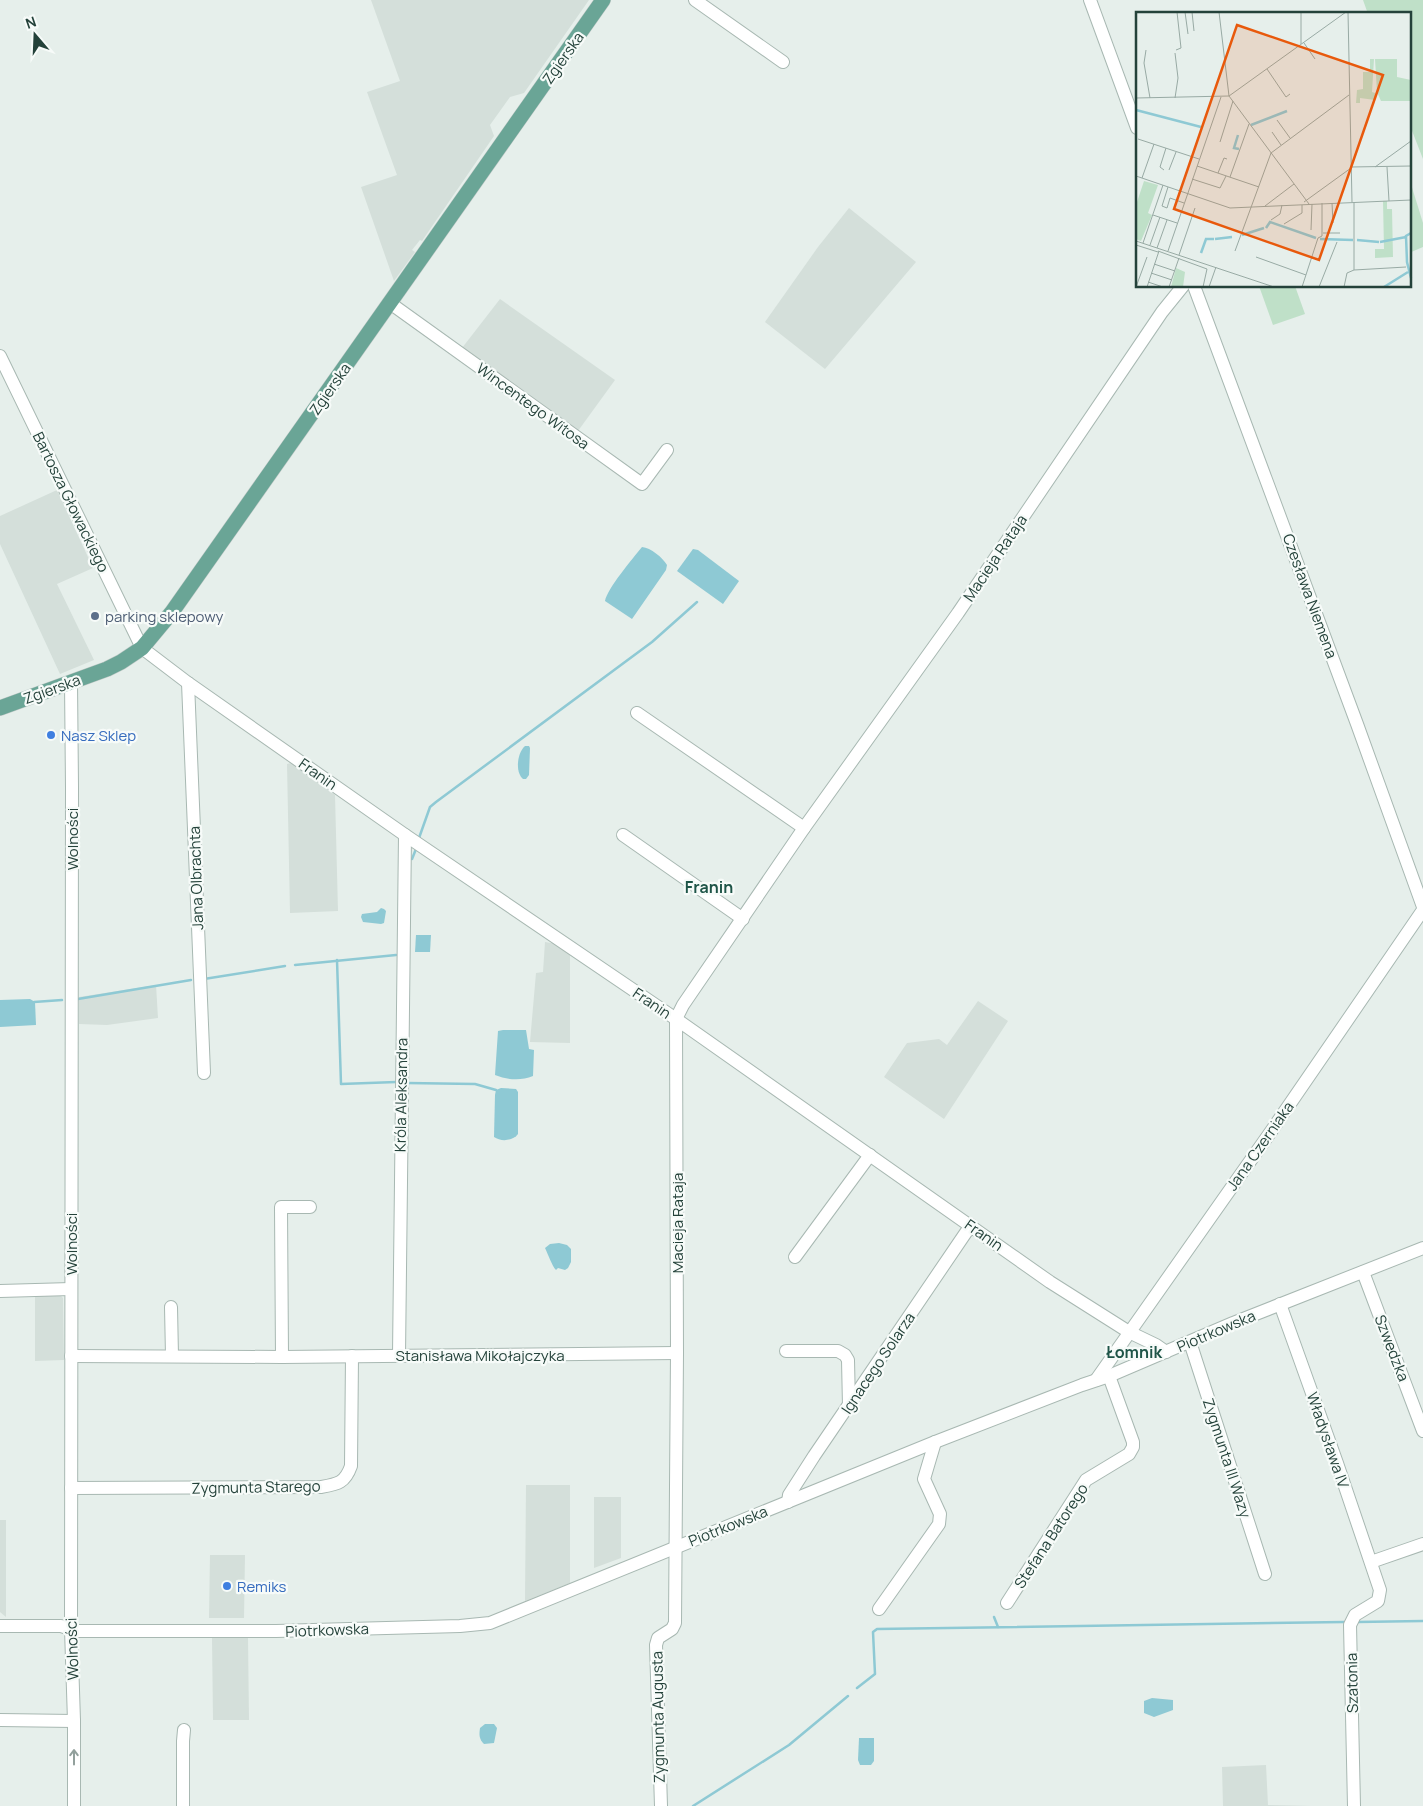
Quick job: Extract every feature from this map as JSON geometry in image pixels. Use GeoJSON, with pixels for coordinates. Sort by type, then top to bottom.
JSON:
{"type":"FeatureCollection","features":[{"type":"Feature","properties":{"kind":"main road","name":"Zgierska"},"geometry":{"type":"LineString","coordinates":[[0,708],[107,669],[142,648],[163,626],[603,0]]}},
{"type":"Feature","properties":{"kind":"street"},"geometry":{"type":"LineString","coordinates":[[695,0],[782,62]]}},
{"type":"Feature","properties":{"kind":"street"},"geometry":{"type":"LineString","coordinates":[[1090,0],[1136,125]]}},
{"type":"Feature","properties":{"kind":"street","name":"Macieja Rataja"},"geometry":{"type":"LineString","coordinates":[[676,1547],[676,1019],[683,1005],[804,828],[958,613],[1162,312],[1181,288]]}},
{"type":"Feature","properties":{"kind":"street","name":"Czesława Niemena"},"geometry":{"type":"LineString","coordinates":[[1195,288],[1423,907]]}},
{"type":"Feature","properties":{"kind":"street","name":"Wincentego Witosa"},"geometry":{"type":"LineString","coordinates":[[390,303],[642,484],[667,450]]}},
{"type":"Feature","properties":{"kind":"street","name":"Bartosza Głowackiego"},"geometry":{"type":"LineString","coordinates":[[0,356],[142,648]]}},
{"type":"Feature","properties":{"kind":"street","name":"Franin"},"geometry":{"type":"LineString","coordinates":[[142,648],[188,683],[405,835],[676,1019],[1050,1282],[1129,1332],[1166,1352]]}},
{"type":"Feature","properties":{"kind":"street","name":"Wolności"},"geometry":{"type":"LineString","coordinates":[[71,682],[71,1629],[74,1806]]}},
{"type":"Feature","properties":{"kind":"street","name":"Jana Olbrachta"},"geometry":{"type":"LineString","coordinates":[[188,683],[204,1073]]}},
{"type":"Feature","properties":{"kind":"street"},"geometry":{"type":"LineString","coordinates":[[637,713],[804,828]]}},
{"type":"Feature","properties":{"kind":"street","name":"Króla Aleksandra"},"geometry":{"type":"LineString","coordinates":[[399,1355],[405,835]]}},
{"type":"Feature","properties":{"kind":"street"},"geometry":{"type":"LineString","coordinates":[[624,835],[743,919]]}},
{"type":"Feature","properties":{"kind":"street","name":"Jana Czerniaka"},"geometry":{"type":"LineString","coordinates":[[1096,1380],[1272,1130],[1423,907]]}},
{"type":"Feature","properties":{"kind":"street"},"geometry":{"type":"LineString","coordinates":[[795,1257],[870,1155]]}},
{"type":"Feature","properties":{"kind":"street"},"geometry":{"type":"LineString","coordinates":[[282,1357],[281,1207],[310,1207]]}},
{"type":"Feature","properties":{"kind":"street","name":"Ignacego Solarza"},"geometry":{"type":"LineString","coordinates":[[788,1502],[789,1495],[814,1456],[971,1225]]}},
{"type":"Feature","properties":{"kind":"street","name":"Piotrkowska"},"geometry":{"type":"LineString","coordinates":[[0,1626],[62,1626],[84,1631],[276,1631],[482,1624],[501,1618],[935,1442],[1109,1376],[1280,1304],[1423,1248]]}},
{"type":"Feature","properties":{"kind":"street","name":"Szwedzka"},"geometry":{"type":"LineString","coordinates":[[1363,1272],[1422,1426]]}},
{"type":"Feature","properties":{"kind":"street"},"geometry":{"type":"LineString","coordinates":[[0,1291],[71,1289]]}},
{"type":"Feature","properties":{"kind":"street","name":"Władysława IV"},"geometry":{"type":"LineString","coordinates":[[1280,1304],[1375,1576]]}},
{"type":"Feature","properties":{"kind":"street"},"geometry":{"type":"LineString","coordinates":[[171,1307],[172,1356]]}},
{"type":"Feature","properties":{"kind":"street","name":"Zygmunta III Wazy"},"geometry":{"type":"LineString","coordinates":[[1190,1342],[1265,1574]]}},
{"type":"Feature","properties":{"kind":"street"},"geometry":{"type":"LineString","coordinates":[[786,1351],[838,1351],[845,1354],[848,1360],[849,1406]]}},
{"type":"Feature","properties":{"kind":"street","name":"Stanisława Mikołajczyka"},"geometry":{"type":"LineString","coordinates":[[71,1356],[282,1357],[677,1353]]}},
{"type":"Feature","properties":{"kind":"street","name":"Zygmunta Starego"},"geometry":{"type":"LineString","coordinates":[[71,1488],[321,1487],[338,1484],[347,1477],[351,1466],[352,1356]]}},
{"type":"Feature","properties":{"kind":"street","name":"Stefana Batorego"},"geometry":{"type":"LineString","coordinates":[[1008,1604],[1086,1480],[1129,1454],[1133,1448],[1133,1442],[1109,1376]]}},
{"type":"Feature","properties":{"kind":"street"},"geometry":{"type":"LineString","coordinates":[[879,1609],[939,1524],[940,1514],[924,1479],[935,1442]]}},
{"type":"Feature","properties":{"kind":"street"},"geometry":{"type":"LineString","coordinates":[[1371,1562],[1423,1544]]}},
{"type":"Feature","properties":{"kind":"street","name":"Zygmunta Augusta"},"geometry":{"type":"LineString","coordinates":[[660,1806],[656,1645],[658,1638],[672,1629],[675,1623],[676,1547]]}},
{"type":"Feature","properties":{"kind":"street","name":"Szatonia"},"geometry":{"type":"LineString","coordinates":[[1354,1806],[1350,1625],[1355,1616],[1378,1601],[1380,1590],[1375,1576]]}},
{"type":"Feature","properties":{"kind":"street"},"geometry":{"type":"LineString","coordinates":[[0,1720],[74,1721]]}},
{"type":"Feature","properties":{"kind":"street"},"geometry":{"type":"LineString","coordinates":[[183,1806],[184,1730]]}},
{"type":"Feature","properties":{"kind":"shaded area"},"geometry":{"type":"Polygon","coordinates":[[[371,0],[589,0],[524,93],[510,97],[490,125],[494,136],[422,241],[420,240],[412,250],[415,252],[394,281],[361,187],[397,175],[367,92],[400,81],[371,0]]]}},
{"type":"Feature","properties":{"kind":"shaded area"},"geometry":{"type":"Polygon","coordinates":[[[849,208],[916,262],[825,369],[765,322],[818,247],[849,208]]]}},
{"type":"Feature","properties":{"kind":"shaded area"},"geometry":{"type":"Polygon","coordinates":[[[500,299],[615,380],[578,431],[462,348],[500,299]]]}},
{"type":"Feature","properties":{"kind":"shaded area"},"geometry":{"type":"Polygon","coordinates":[[[57,490],[93,568],[57,584],[94,660],[60,674],[0,544],[0,516],[57,490]]]}},
{"type":"Feature","properties":{"kind":"shaded area"},"geometry":{"type":"Polygon","coordinates":[[[291,763],[335,795],[338,911],[290,913],[287,764],[291,763]]]}},
{"type":"Feature","properties":{"kind":"shaded area"},"geometry":{"type":"Polygon","coordinates":[[[545,942],[557,944],[570,953],[570,1043],[530,1042],[536,973],[543,972],[545,942]]]}},
{"type":"Feature","properties":{"kind":"shaded area"},"geometry":{"type":"Polygon","coordinates":[[[156,985],[158,1018],[107,1025],[79,1024],[79,997],[156,985]]]}},
{"type":"Feature","properties":{"kind":"shaded area"},"geometry":{"type":"Polygon","coordinates":[[[978,1001],[1008,1021],[944,1119],[884,1077],[907,1043],[939,1039],[947,1045],[978,1001]]]}},
{"type":"Feature","properties":{"kind":"shaded area"},"geometry":{"type":"Polygon","coordinates":[[[58,1293],[63,1298],[64,1360],[35,1361],[35,1294],[58,1293]]]}},
{"type":"Feature","properties":{"kind":"shaded area"},"geometry":{"type":"Polygon","coordinates":[[[526,1485],[570,1485],[570,1583],[525,1601],[526,1485]]]}},
{"type":"Feature","properties":{"kind":"shaded area"},"geometry":{"type":"Polygon","coordinates":[[[594,1497],[621,1497],[621,1558],[594,1568],[594,1497]]]}},
{"type":"Feature","properties":{"kind":"shaded area"},"geometry":{"type":"Polygon","coordinates":[[[0,1520],[6,1520],[6,1617],[0,1612],[0,1520]]]}},
{"type":"Feature","properties":{"kind":"shaded area","name":"Remiks"},"geometry":{"type":"Polygon","coordinates":[[[210,1555],[245,1555],[244,1618],[209,1618],[210,1555]]]}},
{"type":"Feature","properties":{"kind":"shaded area"},"geometry":{"type":"Polygon","coordinates":[[[212,1638],[248,1638],[249,1720],[213,1720],[212,1638]]]}},
{"type":"Feature","properties":{"kind":"shaded area"},"geometry":{"type":"Polygon","coordinates":[[[1266,1765],[1268,1805],[1311,1806],[1223,1806],[1222,1767],[1266,1765]]]}},
{"type":"Feature","properties":{"kind":"green space"},"geometry":{"type":"Polygon","coordinates":[[[1363,0],[1423,0],[1423,159],[1410,126],[1410,12],[1367,12],[1363,0]]]}},
{"type":"Feature","properties":{"kind":"green space"},"geometry":{"type":"Polygon","coordinates":[[[1410,181],[1423,223],[1423,247],[1410,253],[1410,181]]]}},
{"type":"Feature","properties":{"kind":"green space"},"geometry":{"type":"Polygon","coordinates":[[[1260,288],[1296,288],[1305,314],[1273,325],[1260,288]]]}},
{"type":"Feature","properties":{"kind":"water"},"geometry":{"type":"Polygon","coordinates":[[[642,547],[656,553],[667,565],[666,570],[632,619],[605,601],[615,582],[642,547]]]}},
{"type":"Feature","properties":{"kind":"water"},"geometry":{"type":"Polygon","coordinates":[[[693,549],[698,550],[739,581],[723,604],[677,571],[693,549]]]}},
{"type":"Feature","properties":{"kind":"water"},"geometry":{"type":"Polygon","coordinates":[[[525,746],[530,748],[529,775],[526,779],[523,779],[520,776],[518,762],[520,753],[525,746]]]}},
{"type":"Feature","properties":{"kind":"water"},"geometry":{"type":"Polygon","coordinates":[[[381,908],[386,911],[384,923],[363,922],[362,914],[377,912],[381,908]]]}},
{"type":"Feature","properties":{"kind":"water"},"geometry":{"type":"Polygon","coordinates":[[[416,935],[431,935],[430,952],[415,952],[416,935]]]}},
{"type":"Feature","properties":{"kind":"water"},"geometry":{"type":"Polygon","coordinates":[[[30,999],[35,1002],[36,1025],[0,1027],[0,1000],[30,999]]]}},
{"type":"Feature","properties":{"kind":"water"},"geometry":{"type":"Polygon","coordinates":[[[526,1030],[529,1049],[534,1050],[533,1076],[524,1079],[514,1079],[495,1075],[498,1031],[526,1030]]]}},
{"type":"Feature","properties":{"kind":"water"},"geometry":{"type":"Polygon","coordinates":[[[501,1088],[516,1089],[518,1092],[518,1134],[507,1140],[500,1140],[494,1137],[495,1095],[496,1090],[501,1088]]]}},
{"type":"Feature","properties":{"kind":"water"},"geometry":{"type":"Polygon","coordinates":[[[559,1243],[567,1245],[571,1249],[571,1262],[565,1270],[558,1268],[556,1270],[545,1248],[550,1244],[559,1243]]]}},
{"type":"Feature","properties":{"kind":"water"},"geometry":{"type":"Polygon","coordinates":[[[1152,1698],[1173,1700],[1173,1710],[1154,1717],[1144,1713],[1144,1701],[1152,1698]]]}},
{"type":"Feature","properties":{"kind":"water"},"geometry":{"type":"Polygon","coordinates":[[[485,1724],[494,1724],[497,1728],[494,1743],[484,1744],[480,1739],[480,1728],[485,1724]]]}},
{"type":"Feature","properties":{"kind":"water"},"geometry":{"type":"Polygon","coordinates":[[[859,1738],[874,1738],[874,1761],[871,1765],[860,1765],[858,1760],[859,1738]]]}},
{"type":"Feature","properties":{"kind":"waterway"},"geometry":{"type":"LineString","coordinates":[[419,838],[430,807],[652,642],[697,602]]}},
{"type":"Feature","properties":{"kind":"waterway"},"geometry":{"type":"LineString","coordinates":[[412,859],[416,849]]}},
{"type":"Feature","properties":{"kind":"waterway"},"geometry":{"type":"LineString","coordinates":[[295,965],[396,955]]}},
{"type":"Feature","properties":{"kind":"waterway"},"geometry":{"type":"LineString","coordinates":[[337,960],[341,1084],[396,1082]]}},
{"type":"Feature","properties":{"kind":"waterway"},"geometry":{"type":"LineString","coordinates":[[204,979],[285,966]]}},
{"type":"Feature","properties":{"kind":"waterway"},"geometry":{"type":"LineString","coordinates":[[78,999],[191,980]]}},
{"type":"Feature","properties":{"kind":"waterway"},"geometry":{"type":"LineString","coordinates":[[34,1002],[62,1000]]}},
{"type":"Feature","properties":{"kind":"waterway"},"geometry":{"type":"LineString","coordinates":[[407,1083],[475,1084],[496,1090]]}},
{"type":"Feature","properties":{"kind":"waterway"},"geometry":{"type":"LineString","coordinates":[[994,1617],[998,1627]]}},
{"type":"Feature","properties":{"kind":"waterway"},"geometry":{"type":"LineString","coordinates":[[1357,1622],[1423,1621]]}},
{"type":"Feature","properties":{"kind":"waterway"},"geometry":{"type":"LineString","coordinates":[[857,1688],[875,1674],[873,1632],[877,1629],[1344,1622]]}},
{"type":"Feature","properties":{"kind":"waterway"},"geometry":{"type":"LineString","coordinates":[[693,1806],[789,1745],[848,1696]]}},
{"type":"Feature","properties":{"kind":"place","name":"parking sklepowy"},"geometry":{"type":"Point","coordinates":[95,616]}},
{"type":"Feature","properties":{"kind":"place","name":"Nasz Sklep"},"geometry":{"type":"Point","coordinates":[51,735]}},
{"type":"Feature","properties":{"kind":"place","name":"Remiks"},"geometry":{"type":"Point","coordinates":[227,1586]}},
{"type":"Feature","properties":{"kind":"district","name":"Franin"},"geometry":{"type":"Point","coordinates":[709,887]}},
{"type":"Feature","properties":{"kind":"district","name":"Łomnik"},"geometry":{"type":"Point","coordinates":[1134,1352]}}]}
